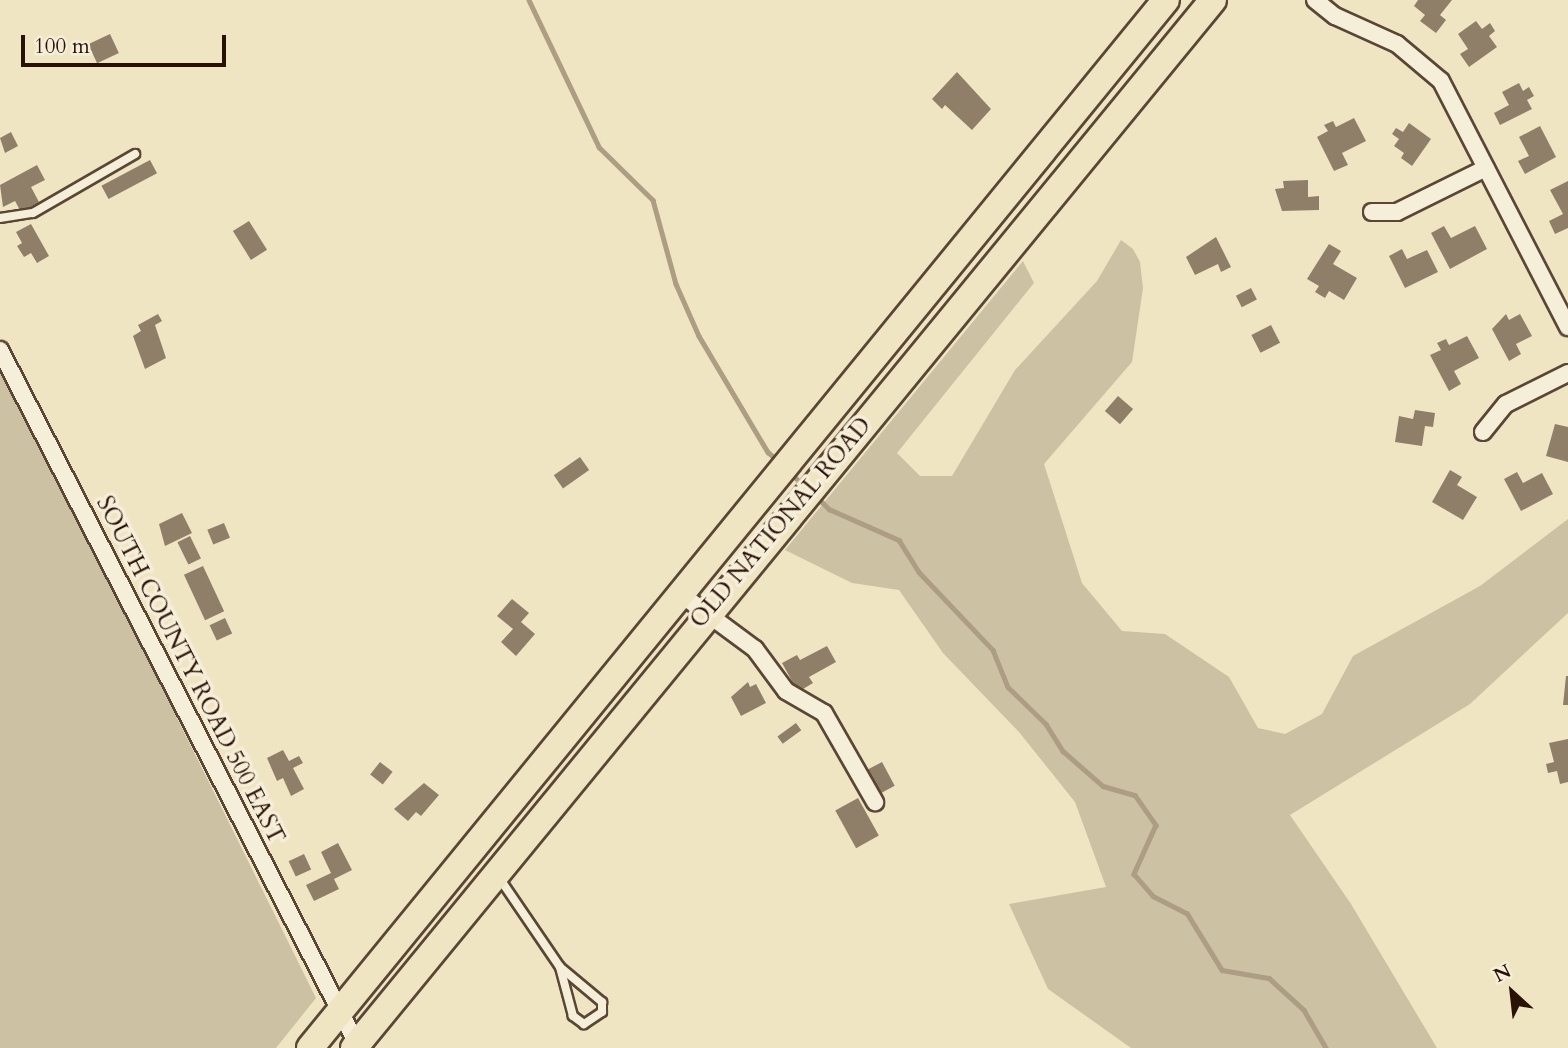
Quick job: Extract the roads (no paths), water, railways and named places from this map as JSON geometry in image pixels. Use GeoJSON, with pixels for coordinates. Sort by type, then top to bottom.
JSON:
{"type":"FeatureCollection","features":[{"type":"Feature","properties":{"kind":"main road","name":"OLD NATIONAL ROAD"},"geometry":{"type":"LineString","coordinates":[[310,1048],[1167,0]]}},
{"type":"Feature","properties":{"kind":"main road","name":"OLD NATIONAL ROAD"},"geometry":{"type":"LineString","coordinates":[[355,1046],[708,612],[1213,0]]}},
{"type":"Feature","properties":{"kind":"street"},"geometry":{"type":"LineString","coordinates":[[1315,0],[1335,16],[1397,44],[1441,81],[1568,327]]}},
{"type":"Feature","properties":{"kind":"street"},"geometry":{"type":"LineString","coordinates":[[1371,212],[1397,212],[1486,168]]}},
{"type":"Feature","properties":{"kind":"street","name":"SOUTH COUNTY ROAD 500 EAST"},"geometry":{"type":"LineString","coordinates":[[0,351],[340,1011],[355,1046]]}},
{"type":"Feature","properties":{"kind":"street"},"geometry":{"type":"LineString","coordinates":[[1483,432],[1506,404],[1568,373]]}},
{"type":"Feature","properties":{"kind":"street"},"geometry":{"type":"LineString","coordinates":[[682,595],[755,649],[786,691],[824,713],[875,802]]}},
{"type":"Feature","properties":{"kind":"lane"},"geometry":{"type":"LineString","coordinates":[[0,218],[33,213],[135,154]]}},
{"type":"Feature","properties":{"kind":"lane"},"geometry":{"type":"LineString","coordinates":[[496,873],[559,967],[602,1002],[602,1012],[584,1024],[573,1016],[559,967]]}},
{"type":"Feature","properties":{"kind":"waterway"},"geometry":{"type":"LineString","coordinates":[[529,0],[599,147],[653,200],[676,284],[699,336],[768,452],[778,461]]}},
{"type":"Feature","properties":{"kind":"waterway"},"geometry":{"type":"LineString","coordinates":[[790,472],[800,482]]}},
{"type":"Feature","properties":{"kind":"waterway"},"geometry":{"type":"LineString","coordinates":[[818,498],[829,509],[899,540],[919,572],[993,650],[1008,687],[1046,724],[1063,751],[1103,786],[1135,795],[1156,825],[1134,874],[1153,896],[1187,913],[1222,970],[1269,978],[1304,1010],[1326,1048]]}}]}
